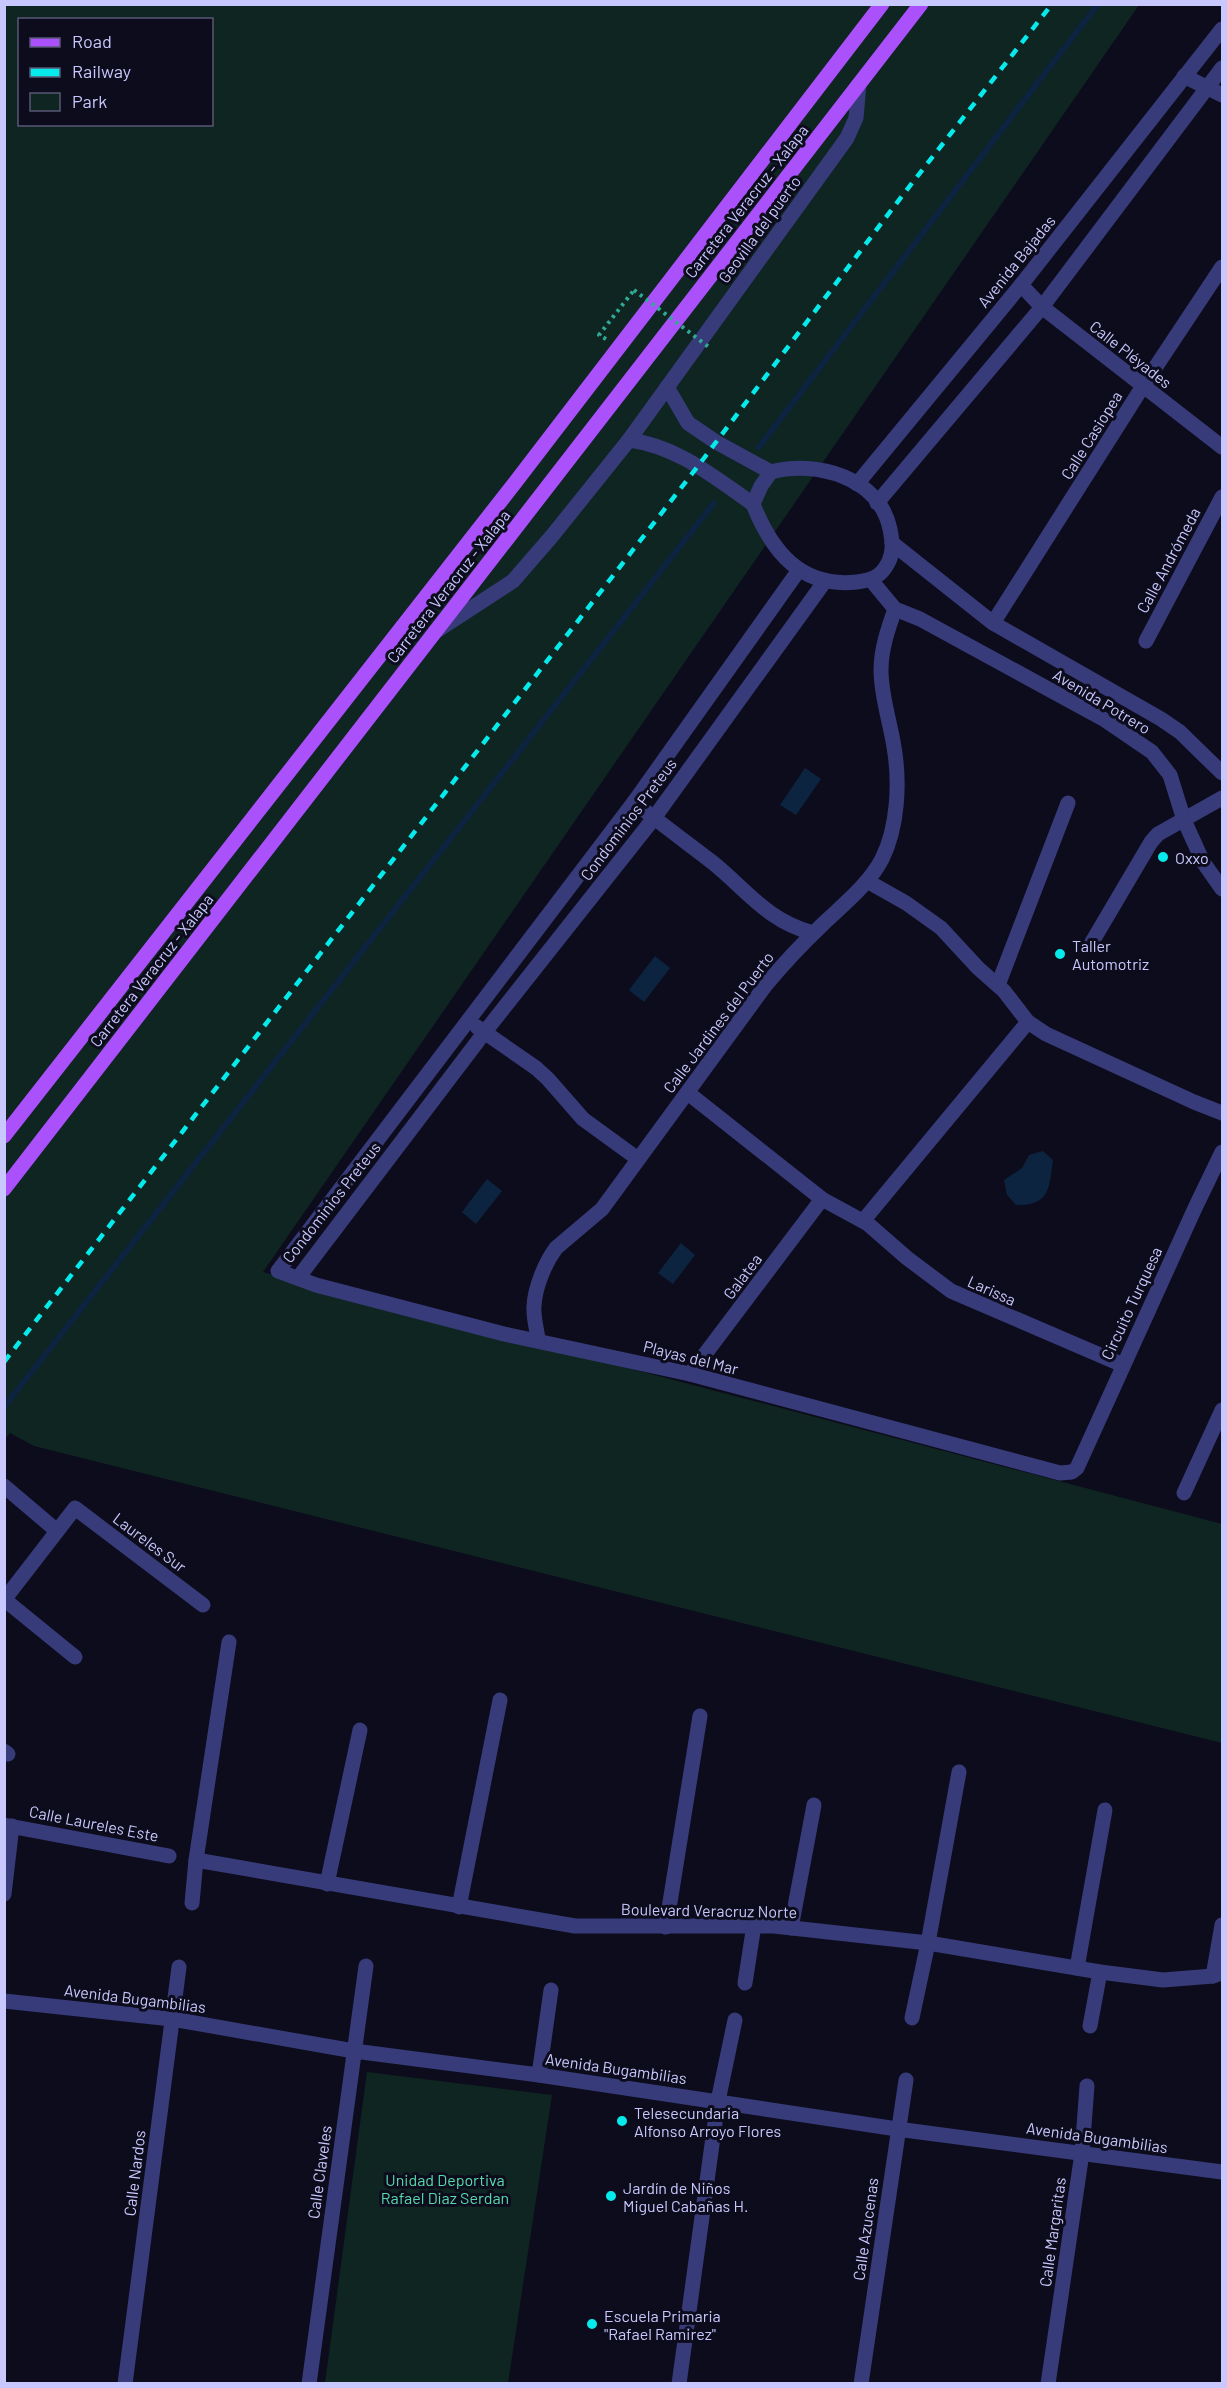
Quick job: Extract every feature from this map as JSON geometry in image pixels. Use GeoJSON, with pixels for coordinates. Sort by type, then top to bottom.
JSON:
{"type":"FeatureCollection","features":[{"type":"Feature","properties":{"kind":"main road","name":"Carretera Veracruz - Xalapa"},"geometry":{"type":"LineString","coordinates":[[4,1136],[618,348],[882,4]]}},
{"type":"Feature","properties":{"kind":"main road","name":"Carretera Veracruz - Xalapa"},"geometry":{"type":"LineString","coordinates":[[4,1189],[921,4]]}},
{"type":"Feature","properties":{"kind":"street","name":"Avenida Bajadas"},"geometry":{"type":"LineString","coordinates":[[857,484],[1021,285],[1222,28]]}},
{"type":"Feature","properties":{"kind":"street"},"geometry":{"type":"LineString","coordinates":[[877,503],[1042,307],[1222,69],[1199,58]]}},
{"type":"Feature","properties":{"kind":"street"},"geometry":{"type":"LineString","coordinates":[[1184,76],[1222,95]]}},
{"type":"Feature","properties":{"kind":"street","name":"Geovilla del puerto"},"geometry":{"type":"LineString","coordinates":[[435,632],[513,581],[629,440],[847,138],[856,118],[859,84]]}},
{"type":"Feature","properties":{"kind":"street","name":"Calle Casiopea"},"geometry":{"type":"LineString","coordinates":[[993,623],[1143,386],[1222,267]]}},
{"type":"Feature","properties":{"kind":"street","name":"Calle Pléyades"},"geometry":{"type":"LineString","coordinates":[[1021,285],[1042,307],[1222,447]]}},
{"type":"Feature","properties":{"kind":"street"},"geometry":{"type":"LineString","coordinates":[[667,387],[688,423],[716,442],[771,472]]}},
{"type":"Feature","properties":{"kind":"street"},"geometry":{"type":"LineString","coordinates":[[629,440],[650,444],[677,454],[753,504],[770,541],[799,570],[825,581],[839,583],[871,580],[881,574],[889,562],[892,543],[887,519],[877,503],[857,484],[830,471],[787,468],[771,472],[761,486],[753,504]]}},
{"type":"Feature","properties":{"kind":"street","name":"Calle Andrómeda"},"geometry":{"type":"LineString","coordinates":[[1146,640],[1222,497]]}},
{"type":"Feature","properties":{"kind":"street","name":"Avenida Potrero"},"geometry":{"type":"LineString","coordinates":[[892,543],[993,623],[1147,709],[1180,732],[1222,773]]}},
{"type":"Feature","properties":{"kind":"street","name":"Condominios Preteus"},"geometry":{"type":"LineString","coordinates":[[799,570],[634,802],[278,1269],[279,1272],[298,1278],[484,1033],[654,818],[825,581]]}},
{"type":"Feature","properties":{"kind":"street"},"geometry":{"type":"LineString","coordinates":[[871,580],[895,609]]}},
{"type":"Feature","properties":{"kind":"street","name":"Avenida Potrero"},"geometry":{"type":"LineString","coordinates":[[895,609],[920,619],[1105,720],[1152,752],[1170,775],[1184,820],[1203,862],[1222,889]]}},
{"type":"Feature","properties":{"kind":"street","name":"Calle Jardines del Puerto"},"geometry":{"type":"LineString","coordinates":[[538,1340],[534,1306],[551,1254],[602,1209],[765,986],[813,933],[867,881],[882,859],[890,836],[897,777],[881,672],[884,644],[895,609]]}},
{"type":"Feature","properties":{"kind":"street"},"geometry":{"type":"LineString","coordinates":[[1092,942],[1151,842],[1165,828],[1222,798]]}},
{"type":"Feature","properties":{"kind":"street"},"geometry":{"type":"LineString","coordinates":[[634,802],[712,862],[769,913],[796,928],[813,933]]}},
{"type":"Feature","properties":{"kind":"street"},"geometry":{"type":"LineString","coordinates":[[998,985],[1068,803]]}},
{"type":"Feature","properties":{"kind":"street"},"geometry":{"type":"LineString","coordinates":[[867,881],[906,903],[941,928],[971,962],[998,985],[1028,1022],[1063,1044],[1222,1113]]}},
{"type":"Feature","properties":{"kind":"street"},"geometry":{"type":"LineString","coordinates":[[467,1020],[536,1068],[583,1119],[638,1159]]}},
{"type":"Feature","properties":{"kind":"street"},"geometry":{"type":"LineString","coordinates":[[863,1221],[1028,1022]]}},
{"type":"Feature","properties":{"kind":"street","name":"Larissa"},"geometry":{"type":"LineString","coordinates":[[688,1093],[822,1199],[863,1221],[951,1291],[1123,1365]]}},
{"type":"Feature","properties":{"kind":"street","name":"Circuito Turquesa"},"geometry":{"type":"LineString","coordinates":[[1075,1470],[1222,1152]]}},
{"type":"Feature","properties":{"kind":"street","name":"Galatea"},"geometry":{"type":"LineString","coordinates":[[690,1374],[822,1199]]}},
{"type":"Feature","properties":{"kind":"street","name":"Playas del Mar"},"geometry":{"type":"LineString","coordinates":[[298,1278],[316,1285],[504,1334],[690,1374],[1060,1473],[1075,1470]]}},
{"type":"Feature","properties":{"kind":"street"},"geometry":{"type":"LineString","coordinates":[[1184,1493],[1222,1410]]}},
{"type":"Feature","properties":{"kind":"street"},"geometry":{"type":"LineString","coordinates":[[4,1486],[57,1531],[5,1600],[75,1657]]}},
{"type":"Feature","properties":{"kind":"street","name":"Laureles Sur"},"geometry":{"type":"LineString","coordinates":[[57,1531],[75,1508],[203,1605]]}},
{"type":"Feature","properties":{"kind":"street"},"geometry":{"type":"LineString","coordinates":[[192,1903],[196,1860],[229,1642]]}},
{"type":"Feature","properties":{"kind":"street"},"geometry":{"type":"LineString","coordinates":[[459,1907],[500,1700]]}},
{"type":"Feature","properties":{"kind":"street"},"geometry":{"type":"LineString","coordinates":[[666,1927],[700,1716]]}},
{"type":"Feature","properties":{"kind":"street"},"geometry":{"type":"LineString","coordinates":[[327,1884],[360,1730]]}},
{"type":"Feature","properties":{"kind":"street"},"geometry":{"type":"LineString","coordinates":[[912,2018],[959,1772]]}},
{"type":"Feature","properties":{"kind":"street"},"geometry":{"type":"LineString","coordinates":[[791,1928],[814,1805]]}},
{"type":"Feature","properties":{"kind":"street"},"geometry":{"type":"LineString","coordinates":[[1077,1968],[1105,1810]]}},
{"type":"Feature","properties":{"kind":"street"},"geometry":{"type":"LineString","coordinates":[[4,1894],[8,1826]]}},
{"type":"Feature","properties":{"kind":"street","name":"Calle Laureles Este"},"geometry":{"type":"LineString","coordinates":[[8,1826],[169,1856]]}},
{"type":"Feature","properties":{"kind":"street","name":"Boulevard Veracruz Norte"},"geometry":{"type":"LineString","coordinates":[[196,1860],[575,1926],[791,1928],[928,1942],[1100,1972],[1163,1980],[1218,1975]]}},
{"type":"Feature","properties":{"kind":"street"},"geometry":{"type":"LineString","coordinates":[[1218,1975],[1222,1925]]}},
{"type":"Feature","properties":{"kind":"street"},"geometry":{"type":"LineString","coordinates":[[745,1983],[754,1926]]}},
{"type":"Feature","properties":{"kind":"street","name":"Calle Claveles"},"geometry":{"type":"LineString","coordinates":[[309,2384],[366,1966]]}},
{"type":"Feature","properties":{"kind":"street","name":"Calle Nardos"},"geometry":{"type":"LineString","coordinates":[[125,2384],[179,1967]]}},
{"type":"Feature","properties":{"kind":"street"},"geometry":{"type":"LineString","coordinates":[[1090,2026],[1100,1972]]}},
{"type":"Feature","properties":{"kind":"street"},"geometry":{"type":"LineString","coordinates":[[539,2075],[551,1990]]}},
{"type":"Feature","properties":{"kind":"street","name":"Avenida Bugambilias"},"geometry":{"type":"LineString","coordinates":[[4,2001],[172,2019],[354,2051],[1222,2172]]}},
{"type":"Feature","properties":{"kind":"street"},"geometry":{"type":"LineString","coordinates":[[679,2384],[718,2101],[735,2020]]}},
{"type":"Feature","properties":{"kind":"street","name":"Calle Azucenas"},"geometry":{"type":"LineString","coordinates":[[861,2384],[897,2128],[906,2080]]}},
{"type":"Feature","properties":{"kind":"street","name":"Calle Margaritas"},"geometry":{"type":"LineString","coordinates":[[1048,2384],[1082,2153],[1087,2086]]}},
{"type":"Feature","properties":{"kind":"path"},"geometry":{"type":"LineString","coordinates":[[618,348],[599,334],[634,290],[710,348]]}},
{"type":"Feature","properties":{"kind":"green space"},"geometry":{"type":"Polygon","coordinates":[[[4,5],[1139,5],[263,1272],[1222,1524],[1222,1743],[34,1446],[10,1433],[5,1439],[4,5]]]}},
{"type":"Feature","properties":{"kind":"green space","name":"Unidad Deportiva Rafael Diaz Serdan"},"geometry":{"type":"Polygon","coordinates":[[[367,2072],[552,2095],[508,2383],[325,2383],[367,2072]]]}},
{"type":"Feature","properties":{"kind":"water"},"geometry":{"type":"Polygon","coordinates":[[[805,768],[821,779],[796,815],[780,805],[805,768]]]}},
{"type":"Feature","properties":{"kind":"water"},"geometry":{"type":"Polygon","coordinates":[[[655,956],[670,968],[644,1002],[629,990],[655,956]]]}},
{"type":"Feature","properties":{"kind":"water"},"geometry":{"type":"Polygon","coordinates":[[[1043,1151],[1053,1160],[1046,1193],[1036,1202],[1016,1205],[1007,1195],[1004,1180],[1022,1168],[1029,1155],[1043,1151]]]}},
{"type":"Feature","properties":{"kind":"water"},"geometry":{"type":"Polygon","coordinates":[[[487,1179],[502,1191],[476,1224],[462,1212],[487,1179]]]}},
{"type":"Feature","properties":{"kind":"water"},"geometry":{"type":"Polygon","coordinates":[[[681,1243],[695,1255],[673,1284],[658,1273],[681,1243]]]}},
{"type":"Feature","properties":{"kind":"waterway"},"geometry":{"type":"LineString","coordinates":[[759,447],[1098,4]]}},
{"type":"Feature","properties":{"kind":"waterway"},"geometry":{"type":"LineString","coordinates":[[4,1407],[714,503]]}},
{"type":"Feature","properties":{"kind":"railway"},"geometry":{"type":"LineString","coordinates":[[4,1362],[698,466],[902,196],[1052,4]]}},
{"type":"Feature","properties":{"kind":"place","name":"Oxxo"},"geometry":{"type":"Point","coordinates":[1163,857]}},
{"type":"Feature","properties":{"kind":"place","name":"Taller Automotriz"},"geometry":{"type":"Point","coordinates":[1060,954]}},
{"type":"Feature","properties":{"kind":"place","name":"Telesecundaria Alfonso Arroyo Flores"},"geometry":{"type":"Point","coordinates":[622,2121]}},
{"type":"Feature","properties":{"kind":"place","name":"Jardín de Niños Miguel Cabañas H."},"geometry":{"type":"Point","coordinates":[611,2196]}},
{"type":"Feature","properties":{"kind":"place","name":"Escuela Primaria \"Rafael Ramirez\""},"geometry":{"type":"Point","coordinates":[592,2324]}}]}
